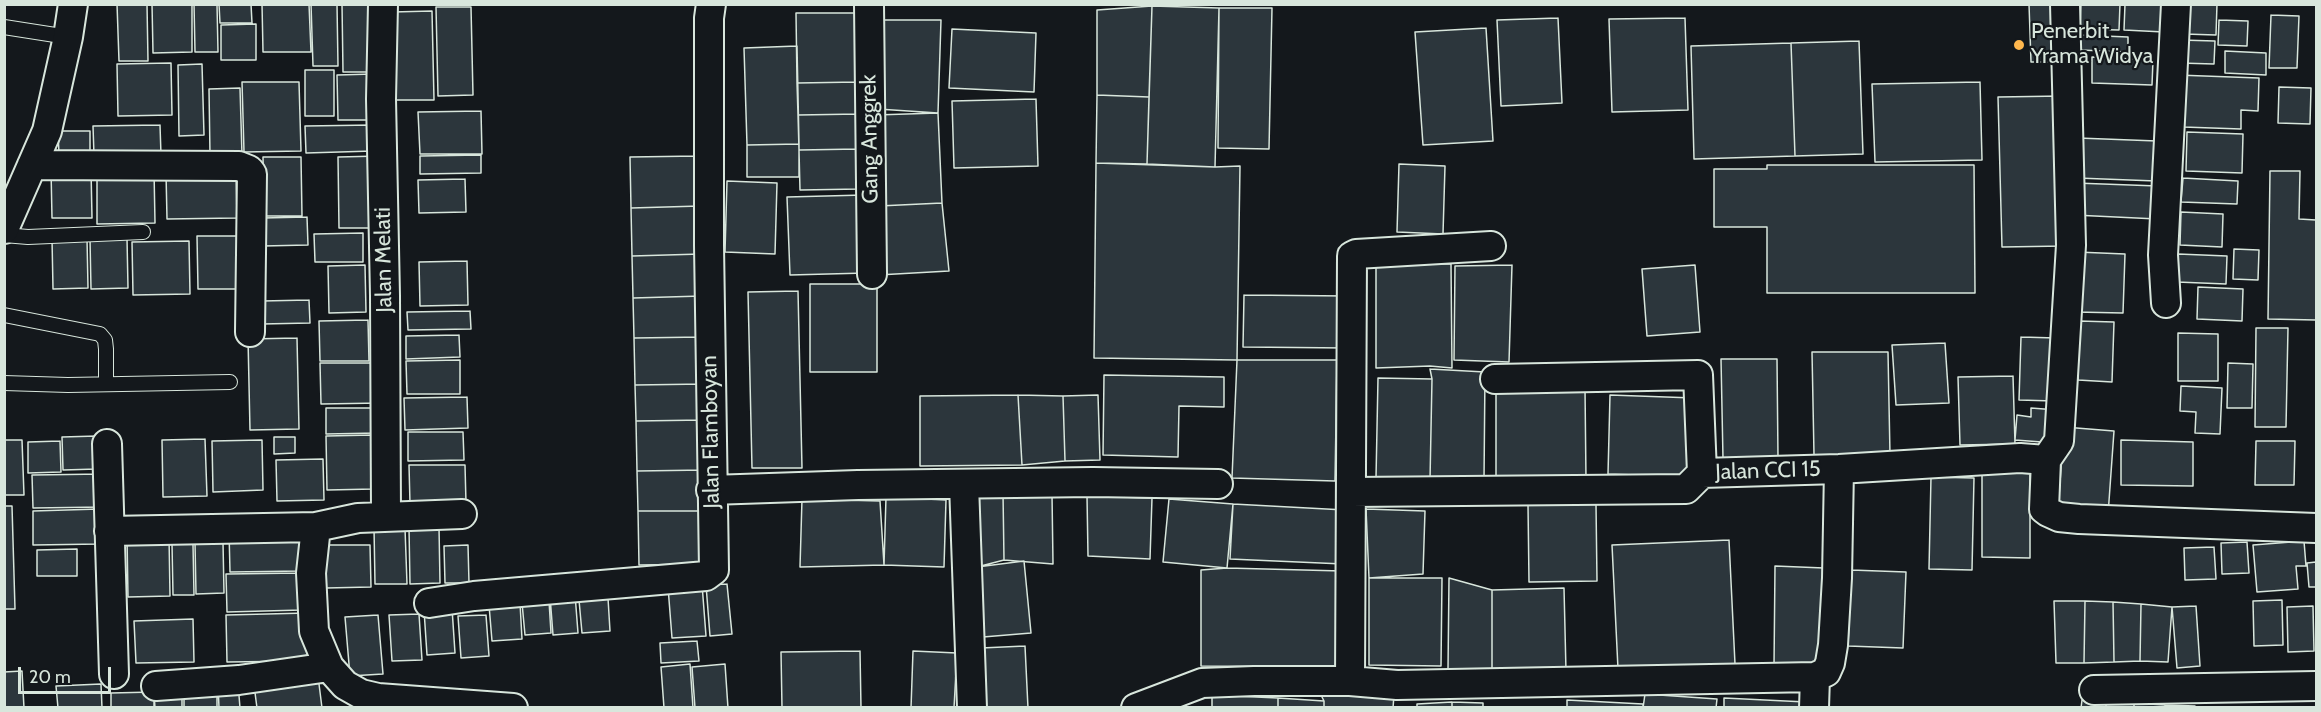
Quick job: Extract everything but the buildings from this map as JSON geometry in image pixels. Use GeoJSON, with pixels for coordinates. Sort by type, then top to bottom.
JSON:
{"type":"FeatureCollection","features":[{"type":"Feature","properties":{"kind":"street"},"geometry":{"type":"LineString","coordinates":[[4,229],[46,131],[68,37],[73,4]]}},
{"type":"Feature","properties":{"kind":"street","name":"Jalan Melati"},"geometry":{"type":"LineString","coordinates":[[383,4],[381,99],[386,515]]}},
{"type":"Feature","properties":{"kind":"street","name":"Jalan Flamboyan"},"geometry":{"type":"LineString","coordinates":[[429,603],[474,596],[706,576],[714,570],[711,490],[709,18],[711,4]]}},
{"type":"Feature","properties":{"kind":"street","name":"Gang Anggrek"},"geometry":{"type":"LineString","coordinates":[[868,4],[872,274]]}},
{"type":"Feature","properties":{"kind":"street"},"geometry":{"type":"LineString","coordinates":[[2065,4],[2071,245],[2059,441],[2046,460],[2044,508],[2059,517],[2316,528]]}},
{"type":"Feature","properties":{"kind":"street"},"geometry":{"type":"LineString","coordinates":[[2166,303],[2163,255],[2176,4]]}},
{"type":"Feature","properties":{"kind":"street"},"geometry":{"type":"LineString","coordinates":[[32,165],[246,167],[252,174],[250,332]]}},
{"type":"Feature","properties":{"kind":"street"},"geometry":{"type":"LineString","coordinates":[[1350,681],[1352,256],[1491,246]]}},
{"type":"Feature","properties":{"kind":"street"},"geometry":{"type":"LineString","coordinates":[[1495,379],[1698,375],[1702,473]]}},
{"type":"Feature","properties":{"kind":"street"},"geometry":{"type":"LineString","coordinates":[[107,444],[114,674]]}},
{"type":"Feature","properties":{"kind":"street","name":"Jalan CCI 15"},"geometry":{"type":"LineString","coordinates":[[1352,492],[1686,489],[1702,473],[1839,469],[2020,458],[2046,460]]}},
{"type":"Feature","properties":{"kind":"street"},"geometry":{"type":"LineString","coordinates":[[1136,708],[1202,683],[1350,681],[1397,696],[1815,677],[1826,672],[1833,645],[1838,578],[1839,469]]}},
{"type":"Feature","properties":{"kind":"street"},"geometry":{"type":"LineString","coordinates":[[711,490],[1093,482],[1218,484]]}},
{"type":"Feature","properties":{"kind":"street"},"geometry":{"type":"LineString","coordinates":[[964,484],[972,708]]}},
{"type":"Feature","properties":{"kind":"street"},"geometry":{"type":"LineString","coordinates":[[109,531],[316,526],[386,515],[462,514]]}},
{"type":"Feature","properties":{"kind":"street"},"geometry":{"type":"LineString","coordinates":[[316,526],[311,573],[314,631],[329,667],[345,684],[361,694],[378,698],[513,708]]}},
{"type":"Feature","properties":{"kind":"street"},"geometry":{"type":"LineString","coordinates":[[156,686],[239,680],[329,667]]}},
{"type":"Feature","properties":{"kind":"street"},"geometry":{"type":"LineString","coordinates":[[1814,708],[1815,677]]}},
{"type":"Feature","properties":{"kind":"street"},"geometry":{"type":"LineString","coordinates":[[2094,690],[2316,686]]}},
{"type":"Feature","properties":{"kind":"lane"},"geometry":{"type":"LineString","coordinates":[[4,27],[68,37]]}},
{"type":"Feature","properties":{"kind":"lane"},"geometry":{"type":"LineString","coordinates":[[4,235],[28,237],[143,232]]}},
{"type":"Feature","properties":{"kind":"lane"},"geometry":{"type":"LineString","coordinates":[[4,315],[100,334],[105,340],[106,383]]}},
{"type":"Feature","properties":{"kind":"lane"},"geometry":{"type":"LineString","coordinates":[[4,383],[68,385],[230,382]]}},
{"type":"Feature","properties":{"kind":"place","name":"Penerbit Yrama Widya"},"geometry":{"type":"Point","coordinates":[2019,45]}}]}
